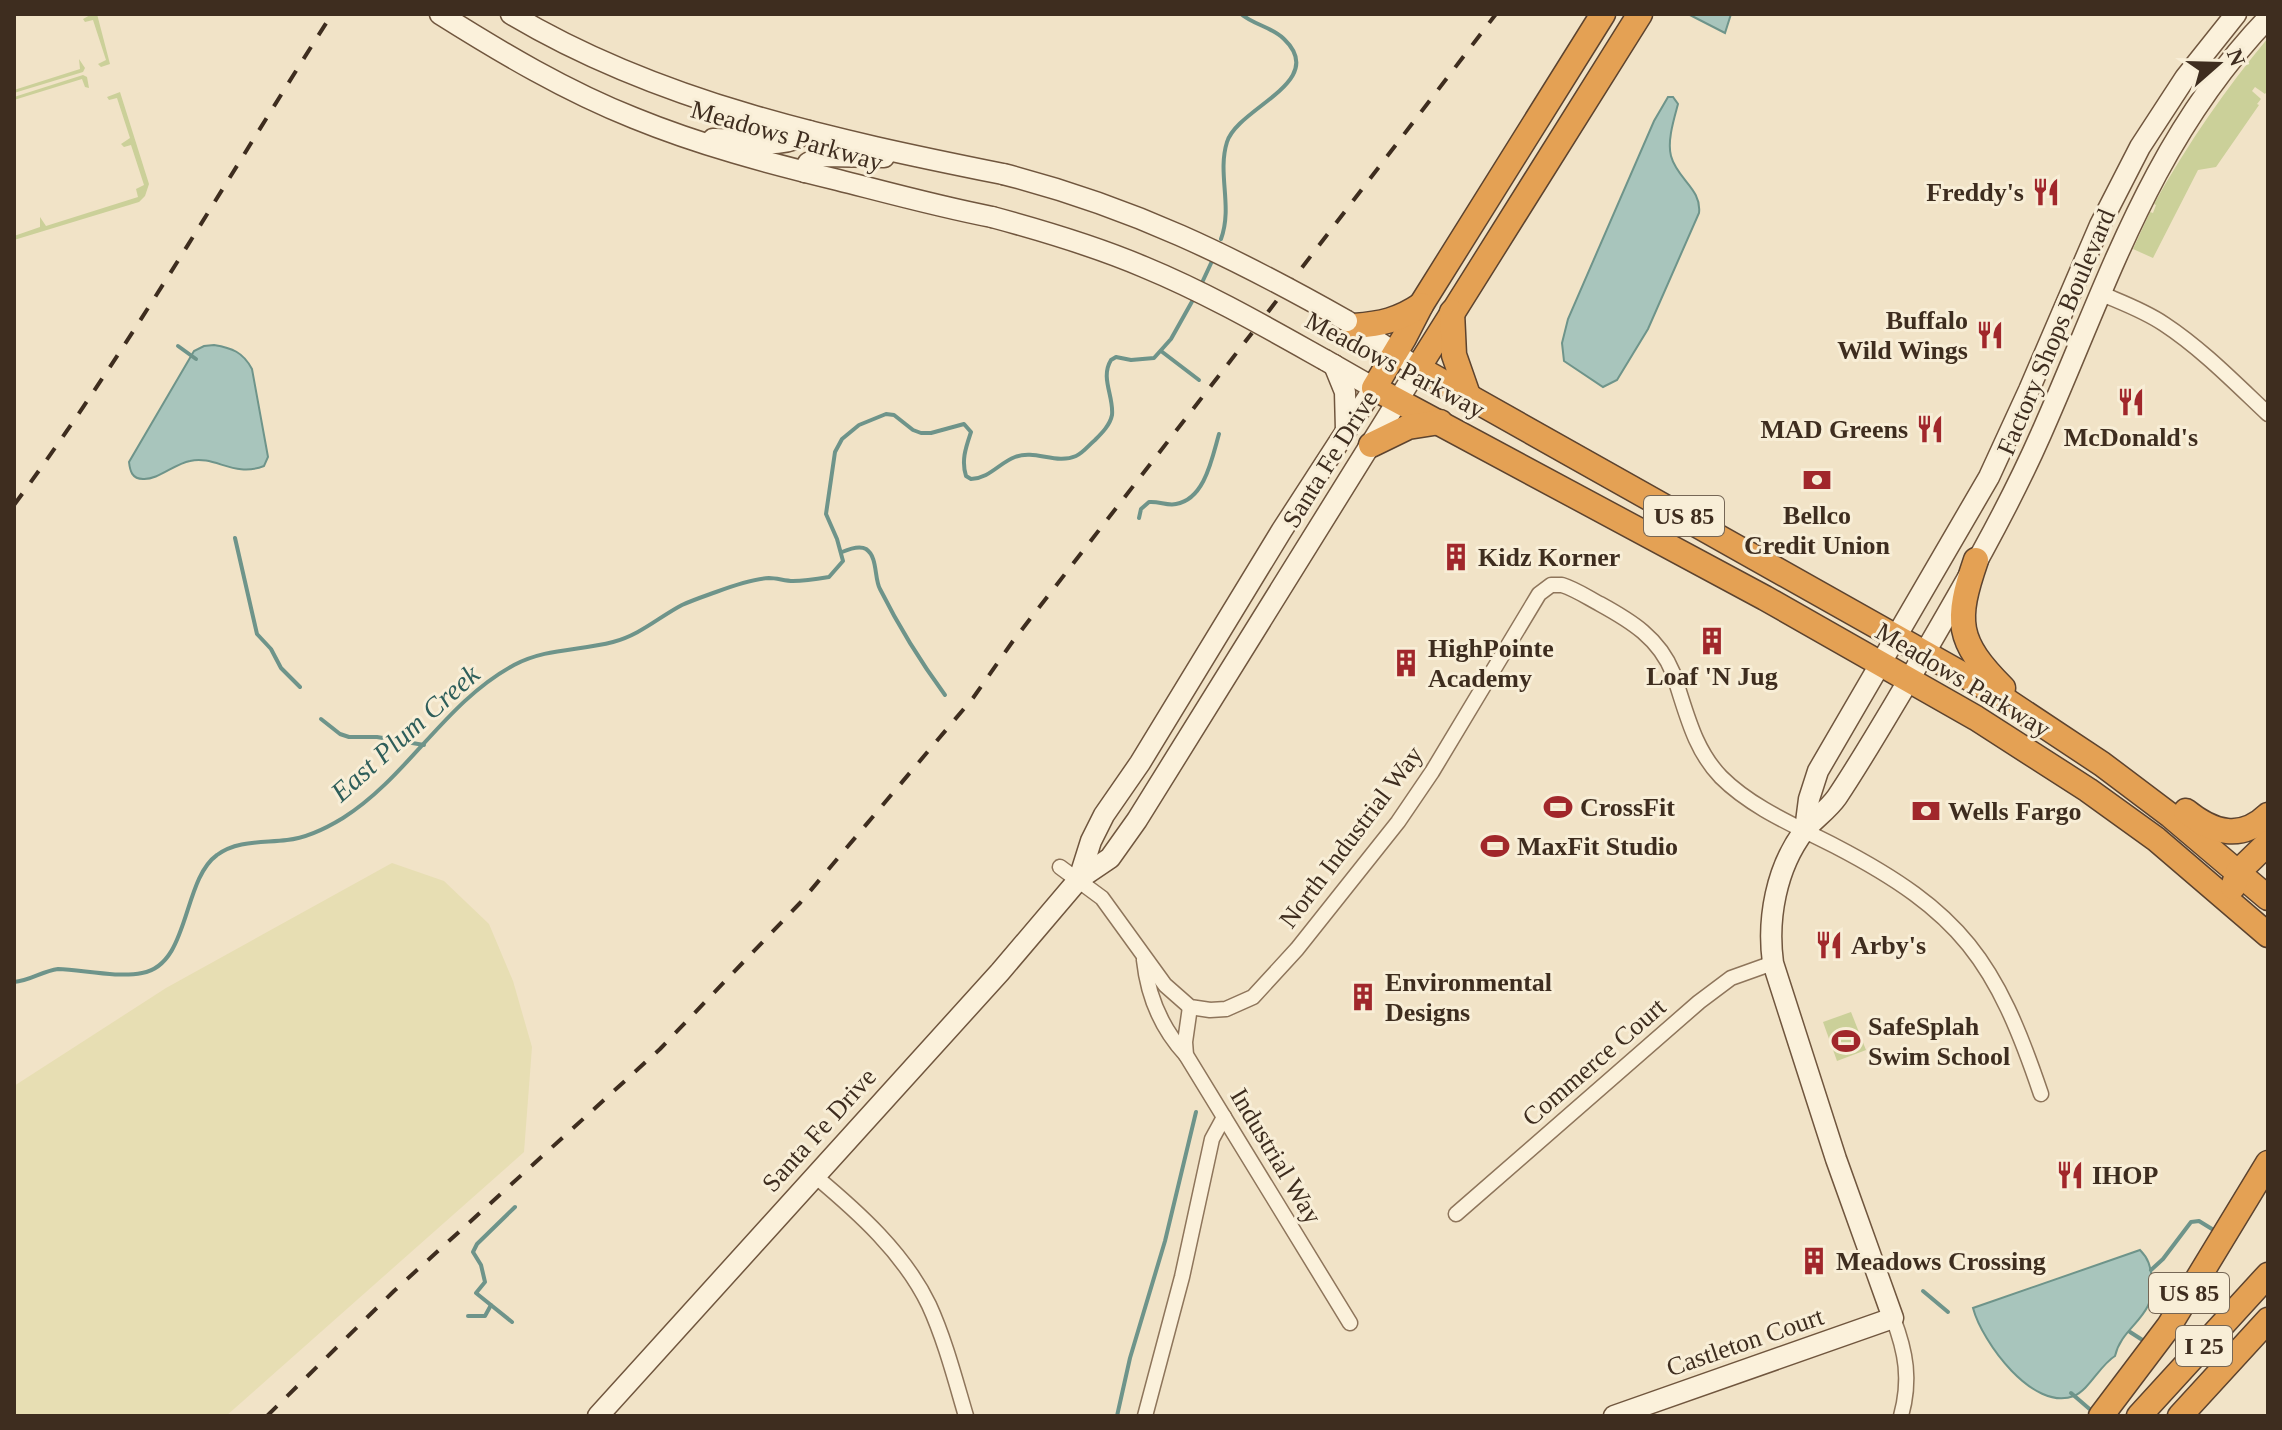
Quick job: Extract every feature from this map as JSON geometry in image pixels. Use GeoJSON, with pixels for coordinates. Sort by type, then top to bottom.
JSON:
{"type":"FeatureCollection","features":[{"type":"Feature","properties":{"kind":"highway","name":"Santa Fe Drive"},"geometry":{"type":"LineString","coordinates":[[1374,388],[1421,305],[1603,14]]}},
{"type":"Feature","properties":{"kind":"highway","name":"Santa Fe Drive"},"geometry":{"type":"LineString","coordinates":[[1418,368],[1640,14]]}},
{"type":"Feature","properties":{"kind":"highway"},"geometry":{"type":"LineString","coordinates":[[1350,323],[1388,322],[1421,305]]}},
{"type":"Feature","properties":{"kind":"highway"},"geometry":{"type":"LineString","coordinates":[[1452,312],[1454,355],[1469,398]]}},
{"type":"Feature","properties":{"kind":"highway","name":"Meadows Parkway"},"geometry":{"type":"LineString","coordinates":[[1418,368],[1897,635],[2030,715],[2144,796],[2268,898]]}},
{"type":"Feature","properties":{"kind":"highway","name":"Meadows Parkway"},"geometry":{"type":"LineString","coordinates":[[1374,388],[1909,679],[2088,790],[2178,857],[2254,922]]}},
{"type":"Feature","properties":{"kind":"highway"},"geometry":{"type":"LineString","coordinates":[[1371,445],[1408,427],[1440,422]]}},
{"type":"Feature","properties":{"kind":"highway"},"geometry":{"type":"LineString","coordinates":[[1976,560],[1962,608],[1967,640],[1986,671],[2030,715]]}},
{"type":"Feature","properties":{"kind":"highway"},"geometry":{"type":"LineString","coordinates":[[2144,796],[2176,803],[2200,823],[2218,832],[2244,831],[2268,815]]}},
{"type":"Feature","properties":{"kind":"highway"},"geometry":{"type":"LineString","coordinates":[[2254,922],[2233,890],[2233,883],[2238,872],[2268,843]]}},
{"type":"Feature","properties":{"kind":"highway","name":"US 85"},"geometry":{"type":"LineString","coordinates":[[2254,922],[2268,949]]}},
{"type":"Feature","properties":{"kind":"highway","name":"US 85"},"geometry":{"type":"LineString","coordinates":[[2101,1416],[2169,1326],[2268,1163]]}},
{"type":"Feature","properties":{"kind":"highway","name":"I 25"},"geometry":{"type":"LineString","coordinates":[[2139,1416],[2268,1275]]}},
{"type":"Feature","properties":{"kind":"highway","name":"I 25"},"geometry":{"type":"LineString","coordinates":[[2180,1416],[2268,1320]]}},
{"type":"Feature","properties":{"kind":"main road","name":"Meadows Parkway"},"geometry":{"type":"LineString","coordinates":[[440,14],[534,71],[632,117],[699,142],[935,206],[992,217],[1066,238],[1143,266],[1203,294],[1374,388]]}},
{"type":"Feature","properties":{"kind":"main road","name":"Meadows Parkway"},"geometry":{"type":"LineString","coordinates":[[511,14],[588,54],[664,87],[735,111],[809,131],[1003,174],[1082,196],[1184,235],[1350,323],[1418,368]]}},
{"type":"Feature","properties":{"kind":"main road","name":"Factory Shops Boulevard"},"geometry":{"type":"LineString","coordinates":[[1805,830],[1809,799],[1818,771],[1996,463],[2094,237],[2133,160],[2185,78],[2236,14]]}},
{"type":"Feature","properties":{"kind":"main road","name":"Factory Shops Boulevard"},"geometry":{"type":"LineString","coordinates":[[1805,830],[1831,806],[1909,679],[2023,473],[2136,211],[2184,124],[2225,66],[2268,18]]}},
{"type":"Feature","properties":{"kind":"main road"},"geometry":{"type":"LineString","coordinates":[[699,142],[715,138],[770,143],[798,140],[809,131]]}},
{"type":"Feature","properties":{"kind":"main road"},"geometry":{"type":"LineString","coordinates":[[805,172],[808,163],[822,156],[890,157],[903,152]]}},
{"type":"Feature","properties":{"kind":"main road"},"geometry":{"type":"LineString","coordinates":[[1330,362],[1345,392],[1346,430]]}},
{"type":"Feature","properties":{"kind":"main road","name":"Santa Fe Drive"},"geometry":{"type":"LineString","coordinates":[[598,1416],[1000,972],[1079,879],[1110,858],[1137,820],[1418,368]]}},
{"type":"Feature","properties":{"kind":"main road","name":"Santa Fe Drive"},"geometry":{"type":"LineString","coordinates":[[1079,879],[1091,841],[1104,815],[1374,388]]}},
{"type":"Feature","properties":{"kind":"main road"},"geometry":{"type":"LineString","coordinates":[[1805,830],[1774,903],[1770,931],[1773,963],[1836,1159],[1893,1318]]}},
{"type":"Feature","properties":{"kind":"main road","name":"Castleton Court"},"geometry":{"type":"LineString","coordinates":[[1614,1416],[1893,1318]]}},
{"type":"Feature","properties":{"kind":"street"},"geometry":{"type":"LineString","coordinates":[[2102,294],[2148,314],[2196,346],[2268,414]]}},
{"type":"Feature","properties":{"kind":"street","name":"North Industrial Way"},"geometry":{"type":"LineString","coordinates":[[1190,1007],[1226,1009],[1253,997],[1266,985],[1398,822],[1432,772],[1532,604],[1551,585],[1571,588],[1631,622],[1651,638],[1666,658],[1694,737],[1711,766],[1748,800],[1805,830]]}},
{"type":"Feature","properties":{"kind":"street"},"geometry":{"type":"LineString","coordinates":[[1805,830],[1904,884],[1959,932],[1988,969],[2005,1000],[2041,1094]]}},
{"type":"Feature","properties":{"kind":"street"},"geometry":{"type":"LineString","coordinates":[[1060,867],[1102,898],[1165,985],[1190,1007],[1186,1055]]}},
{"type":"Feature","properties":{"kind":"street"},"geometry":{"type":"LineString","coordinates":[[1143,955],[1146,981],[1154,1007],[1173,1041],[1186,1055]]}},
{"type":"Feature","properties":{"kind":"street","name":"Commerce Court"},"geometry":{"type":"LineString","coordinates":[[1456,1214],[1699,1002],[1731,978],[1773,963]]}},
{"type":"Feature","properties":{"kind":"street","name":"Industrial Way"},"geometry":{"type":"LineString","coordinates":[[1186,1055],[1350,1323]]}},
{"type":"Feature","properties":{"kind":"street"},"geometry":{"type":"LineString","coordinates":[[1145,1416],[1182,1277],[1212,1139],[1224,1117]]}},
{"type":"Feature","properties":{"kind":"street"},"geometry":{"type":"LineString","coordinates":[[815,1176],[881,1237],[916,1282],[936,1322],[966,1416]]}},
{"type":"Feature","properties":{"kind":"street"},"geometry":{"type":"LineString","coordinates":[[1893,1318],[1907,1366],[1901,1416]]}},
{"type":"Feature","properties":{"kind":"shaded area"},"geometry":{"type":"Polygon","coordinates":[[[392,863],[444,881],[489,924],[513,981],[532,1047],[524,1152],[226,1416],[14,1416],[14,1086],[166,988],[392,863]]]}},
{"type":"Feature","properties":{"kind":"green space"},"geometry":{"type":"Polygon","coordinates":[[[97,14],[110,64],[101,67],[98,64],[106,60],[93,20],[85,22],[83,19],[97,14]]]}},
{"type":"Feature","properties":{"kind":"green space"},"geometry":{"type":"Polygon","coordinates":[[[2268,38],[2268,90],[2265,94],[2255,87],[2252,91],[2261,99],[2259,105],[2216,167],[2198,170],[2153,258],[2133,249],[2150,212],[2153,213],[2154,204],[2194,138],[2268,38]]]}},
{"type":"Feature","properties":{"kind":"green space"},"geometry":{"type":"Polygon","coordinates":[[[79,59],[85,68],[83,72],[14,93],[14,90],[80,69],[79,59]]]}},
{"type":"Feature","properties":{"kind":"green space"},"geometry":{"type":"Polygon","coordinates":[[[83,75],[87,77],[89,88],[85,87],[82,79],[14,100],[14,97],[83,75]]]}},
{"type":"Feature","properties":{"kind":"green space"},"geometry":{"type":"Polygon","coordinates":[[[120,92],[149,184],[145,196],[139,202],[14,240],[14,236],[40,227],[40,217],[46,226],[138,197],[136,189],[144,185],[131,145],[124,147],[121,144],[130,138],[117,98],[109,100],[107,97],[120,92]]]}},
{"type":"Feature","properties":{"kind":"green space","name":"SafeSplah Swim School"},"geometry":{"type":"Polygon","coordinates":[[[1851,1012],[1866,1050],[1837,1061],[1823,1022],[1851,1012]]]}},
{"type":"Feature","properties":{"kind":"water"},"geometry":{"type":"Polygon","coordinates":[[[1688,14],[1731,14],[1725,33],[1688,14]]]}},
{"type":"Feature","properties":{"kind":"water"},"geometry":{"type":"Polygon","coordinates":[[[1668,97],[1673,97],[1678,104],[1670,137],[1671,156],[1697,197],[1699,213],[1648,329],[1617,380],[1603,387],[1564,361],[1562,343],[1568,319],[1654,121],[1668,97]]]}},
{"type":"Feature","properties":{"kind":"water"},"geometry":{"type":"Polygon","coordinates":[[[214,345],[236,352],[245,358],[252,369],[268,457],[264,466],[243,469],[199,460],[184,463],[149,479],[136,478],[129,462],[194,351],[214,345]]]}},
{"type":"Feature","properties":{"kind":"water"},"geometry":{"type":"Polygon","coordinates":[[[2140,1250],[2151,1274],[2149,1303],[2124,1336],[2115,1356],[2074,1396],[2058,1398],[2042,1394],[2026,1384],[1998,1355],[1978,1322],[1973,1308],[2140,1250]]]}},
{"type":"Feature","properties":{"kind":"waterway","name":"East Plum Creek"},"geometry":{"type":"LineString","coordinates":[[1221,239],[1226,214],[1224,154],[1227,142],[1234,129],[1276,94],[1296,68],[1295,54],[1284,39],[1241,14]]}},
{"type":"Feature","properties":{"kind":"waterway","name":"East Plum Creek"},"geometry":{"type":"LineString","coordinates":[[1200,287],[1213,259]]}},
{"type":"Feature","properties":{"kind":"waterway","name":"East Plum Creek"},"geometry":{"type":"LineString","coordinates":[[14,982],[58,969],[122,975],[158,967],[178,939],[197,883],[217,855],[242,844],[302,837],[343,818],[387,782],[467,699],[514,665],[563,650],[623,639],[682,605],[742,583],[769,578],[793,581],[829,577],[843,561],[826,514],[835,452],[842,439],[859,425],[886,414],[894,415],[921,433],[964,424],[971,432],[964,464],[966,476],[971,479],[984,476],[1023,455],[1061,459],[1079,455],[1100,435],[1111,419],[1107,380],[1111,360],[1116,357],[1131,360],[1154,358],[1171,339],[1194,298]]}},
{"type":"Feature","properties":{"kind":"waterway"},"geometry":{"type":"LineString","coordinates":[[178,346],[196,359]]}},
{"type":"Feature","properties":{"kind":"waterway"},"geometry":{"type":"LineString","coordinates":[[1161,351],[1199,380]]}},
{"type":"Feature","properties":{"kind":"waterway"},"geometry":{"type":"LineString","coordinates":[[1139,518],[1141,509],[1149,502],[1176,504],[1194,494],[1206,476],[1219,434]]}},
{"type":"Feature","properties":{"kind":"waterway"},"geometry":{"type":"LineString","coordinates":[[235,538],[257,634],[271,649],[281,668],[300,687]]}},
{"type":"Feature","properties":{"kind":"waterway"},"geometry":{"type":"LineString","coordinates":[[842,552],[860,547],[870,553],[878,584],[887,603],[910,644],[945,695]]}},
{"type":"Feature","properties":{"kind":"waterway"},"geometry":{"type":"LineString","coordinates":[[321,719],[349,737],[377,737],[424,745]]}},
{"type":"Feature","properties":{"kind":"waterway"},"geometry":{"type":"LineString","coordinates":[[1117,1416],[1130,1358],[1165,1241],[1196,1112]]}},
{"type":"Feature","properties":{"kind":"waterway"},"geometry":{"type":"LineString","coordinates":[[512,1322],[476,1293],[485,1282],[481,1265],[473,1252],[477,1244],[515,1207]]}},
{"type":"Feature","properties":{"kind":"waterway"},"geometry":{"type":"LineString","coordinates":[[2151,1270],[2191,1222],[2199,1221],[2212,1229]]}},
{"type":"Feature","properties":{"kind":"waterway"},"geometry":{"type":"LineString","coordinates":[[1923,1291],[1948,1312]]}},
{"type":"Feature","properties":{"kind":"waterway"},"geometry":{"type":"LineString","coordinates":[[468,1316],[485,1316],[491,1305]]}},
{"type":"Feature","properties":{"kind":"waterway"},"geometry":{"type":"LineString","coordinates":[[2130,1332],[2144,1341]]}},
{"type":"Feature","properties":{"kind":"waterway"},"geometry":{"type":"LineString","coordinates":[[2071,1393],[2093,1412]]}},
{"type":"Feature","properties":{"kind":"railway"},"geometry":{"type":"LineString","coordinates":[[14,505],[138,324],[332,14]]}},
{"type":"Feature","properties":{"kind":"railway"},"geometry":{"type":"LineString","coordinates":[[1268,312],[1496,14]]}},
{"type":"Feature","properties":{"kind":"railway"},"geometry":{"type":"LineString","coordinates":[[267,1416],[394,1291],[660,1049],[800,903],[973,698],[1013,641],[1252,333]]}},
{"type":"Feature","properties":{"kind":"place","name":"Freddy's"},"geometry":{"type":"Point","coordinates":[2046,192]}},
{"type":"Feature","properties":{"kind":"place","name":"Buffalo Wild Wings"},"geometry":{"type":"Point","coordinates":[1990,335]}},
{"type":"Feature","properties":{"kind":"place","name":"McDonald's"},"geometry":{"type":"Point","coordinates":[2131,402]}},
{"type":"Feature","properties":{"kind":"place","name":"MAD Greens"},"geometry":{"type":"Point","coordinates":[1930,429]}},
{"type":"Feature","properties":{"kind":"place","name":"Bellco Credit Union"},"geometry":{"type":"Point","coordinates":[1817,480]}},
{"type":"Feature","properties":{"kind":"place","name":"Kidz Korner"},"geometry":{"type":"Point","coordinates":[1456,557]}},
{"type":"Feature","properties":{"kind":"place","name":"Loaf 'N Jug"},"geometry":{"type":"Point","coordinates":[1712,641]}},
{"type":"Feature","properties":{"kind":"place","name":"HighPointe Academy"},"geometry":{"type":"Point","coordinates":[1406,663]}},
{"type":"Feature","properties":{"kind":"place","name":"CrossFit"},"geometry":{"type":"Point","coordinates":[1558,807]}},
{"type":"Feature","properties":{"kind":"place","name":"Wells Fargo"},"geometry":{"type":"Point","coordinates":[1926,811]}},
{"type":"Feature","properties":{"kind":"place","name":"MaxFit Studio"},"geometry":{"type":"Point","coordinates":[1495,846]}},
{"type":"Feature","properties":{"kind":"place","name":"Arby's"},"geometry":{"type":"Point","coordinates":[1829,945]}},
{"type":"Feature","properties":{"kind":"place","name":"Environmental Designs"},"geometry":{"type":"Point","coordinates":[1363,997]}},
{"type":"Feature","properties":{"kind":"place","name":"SafeSplah Swim School"},"geometry":{"type":"Point","coordinates":[1846,1041]}},
{"type":"Feature","properties":{"kind":"place","name":"IHOP"},"geometry":{"type":"Point","coordinates":[2070,1175]}},
{"type":"Feature","properties":{"kind":"place","name":"Meadows Crossing"},"geometry":{"type":"Point","coordinates":[1814,1261]}}]}
